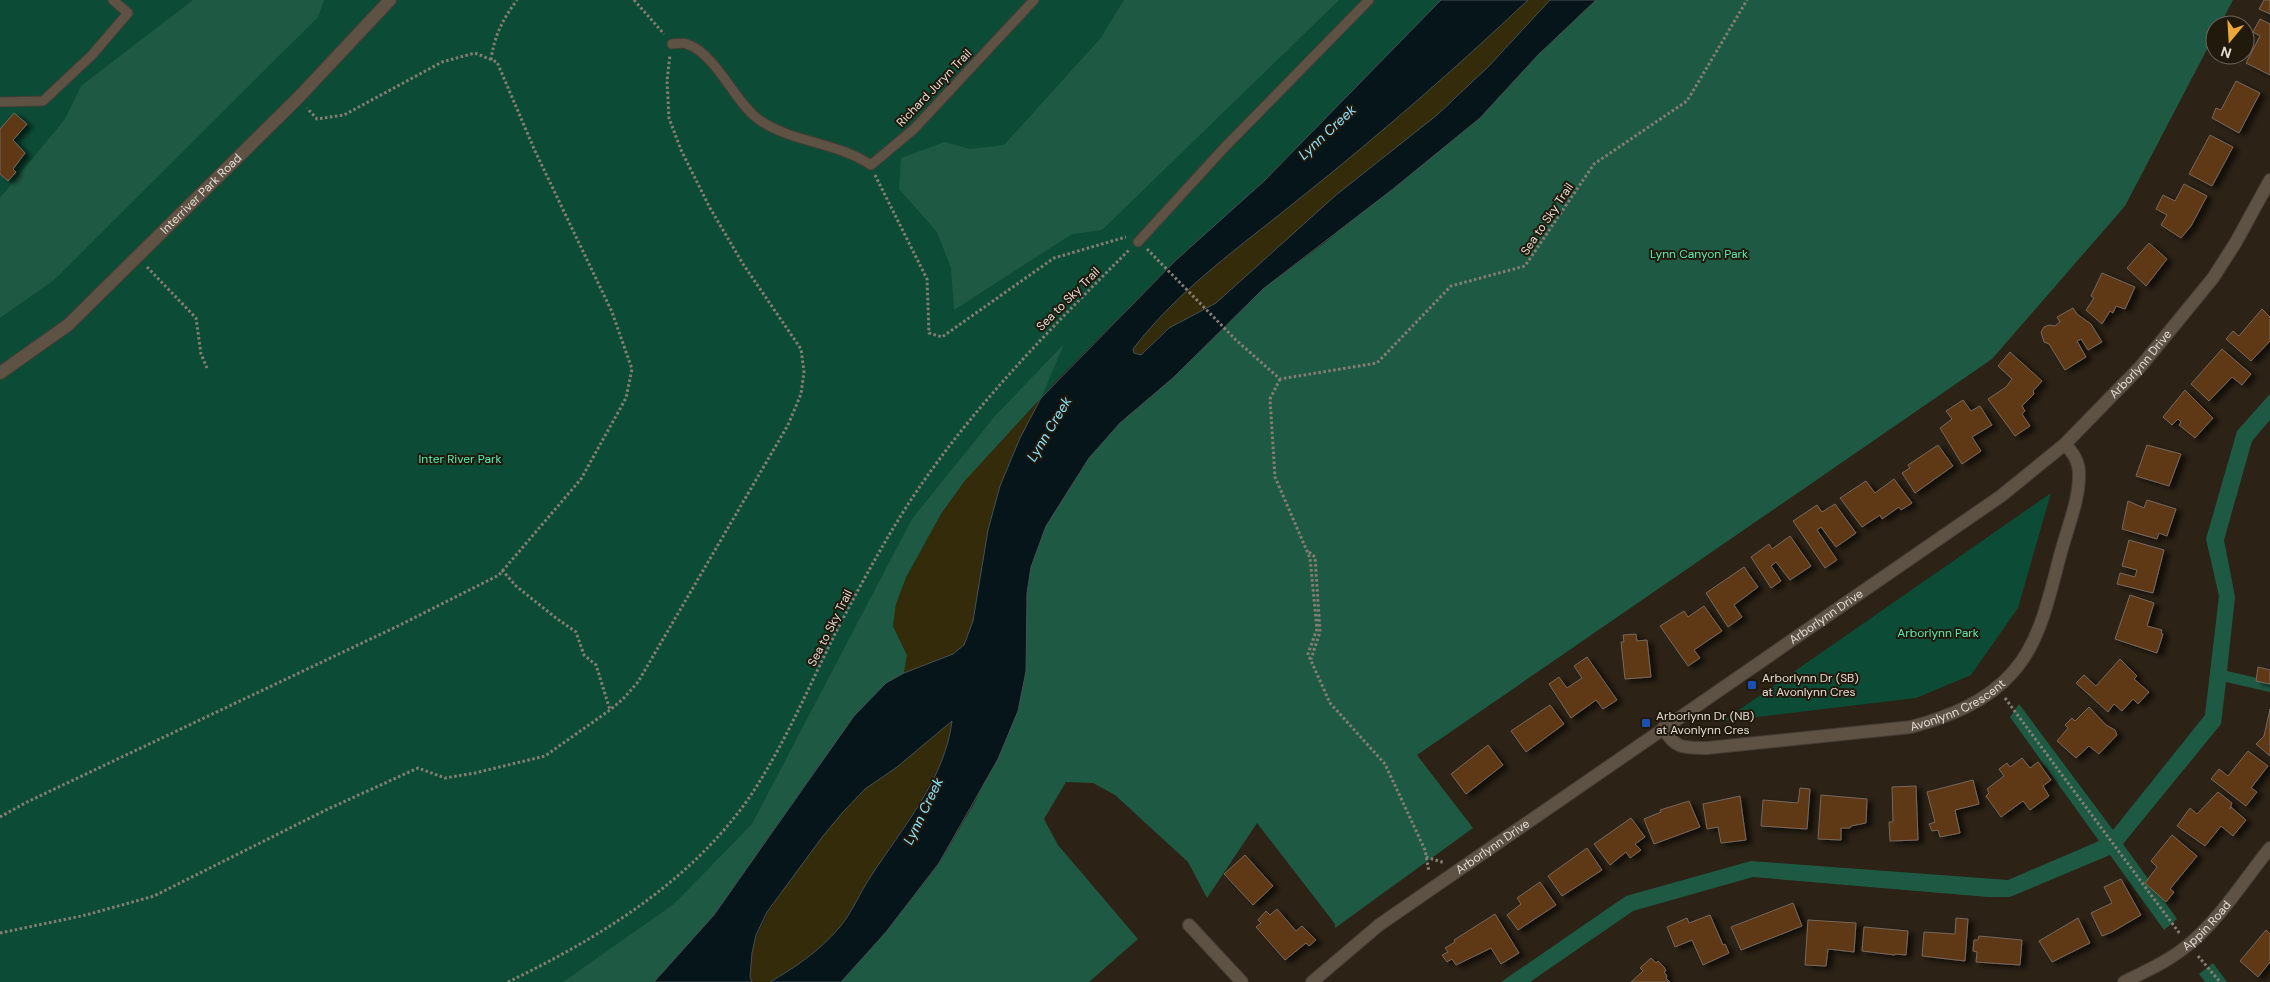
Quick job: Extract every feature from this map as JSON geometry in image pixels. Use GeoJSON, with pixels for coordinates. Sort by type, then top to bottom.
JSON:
{"type":"FeatureCollection","features":[{"type":"Feature","properties":{"kind":"street","name":"Interriver Park Road"},"geometry":{"type":"LineString","coordinates":[[0,373],[68,325],[298,98],[390,0]]}},
{"type":"Feature","properties":{"kind":"street","name":"Arborlynn Drive"},"geometry":{"type":"LineString","coordinates":[[1312,982],[1379,925],[2001,496],[2065,444],[2141,366],[2193,305],[2236,242],[2270,180]]}},
{"type":"Feature","properties":{"kind":"street","name":"Avonlynn Crescent"},"geometry":{"type":"LineString","coordinates":[[1663,728],[1670,740],[1678,746],[1707,748],[1911,727],[1936,720],[1968,707],[1997,687],[2014,672],[2035,637],[2076,499],[2079,468],[2075,457],[2065,444]]}},
{"type":"Feature","properties":{"kind":"street","name":"Appin Road"},"geometry":{"type":"LineString","coordinates":[[2124,982],[2171,958],[2188,945],[2265,864],[2270,848]]}},
{"type":"Feature","properties":{"kind":"street"},"geometry":{"type":"LineString","coordinates":[[1188,925],[1242,982]]}},
{"type":"Feature","properties":{"kind":"lane"},"geometry":{"type":"LineString","coordinates":[[0,102],[43,101],[92,55],[128,13],[113,0]]}},
{"type":"Feature","properties":{"kind":"lane","name":"Richard Juryn Trail"},"geometry":{"type":"LineString","coordinates":[[871,165],[914,129],[1034,0]]}},
{"type":"Feature","properties":{"kind":"lane"},"geometry":{"type":"LineString","coordinates":[[1138,242],[1231,141],[1369,0]]}},
{"type":"Feature","properties":{"kind":"lane"},"geometry":{"type":"LineString","coordinates":[[672,44],[685,43],[700,51],[756,118],[778,130],[855,154],[871,165]]}},
{"type":"Feature","properties":{"kind":"path"},"geometry":{"type":"LineString","coordinates":[[491,60],[493,41],[505,17],[517,0]]}},
{"type":"Feature","properties":{"kind":"path"},"geometry":{"type":"LineString","coordinates":[[0,933],[86,915],[154,896],[328,809],[418,768],[445,778],[475,773],[545,756],[610,710],[638,682],[788,425],[801,394],[804,372],[801,349],[743,264],[710,208],[681,150],[669,118],[667,81],[672,44],[634,0]]}},
{"type":"Feature","properties":{"kind":"path","name":"Sea to Sky Trail"},"geometry":{"type":"LineString","coordinates":[[1280,379],[1377,363],[1450,286],[1525,266],[1594,164],[1687,101],[1748,0]]}},
{"type":"Feature","properties":{"kind":"path"},"geometry":{"type":"LineString","coordinates":[[0,817],[27,802],[398,626],[499,575],[581,479],[626,398],[632,369],[612,312],[535,151],[497,62],[475,53],[442,62],[344,116],[317,119],[298,98]]}},
{"type":"Feature","properties":{"kind":"path"},"geometry":{"type":"LineString","coordinates":[[871,165],[927,279],[929,333],[942,337],[1054,258],[1126,237],[1138,242]]}},
{"type":"Feature","properties":{"kind":"path","name":"Sea to Sky Trail"},"geometry":{"type":"LineString","coordinates":[[508,982],[565,954],[632,911],[672,882],[716,838],[750,796],[767,768],[811,688],[833,639],[900,517],[948,447],[1051,328],[1138,242]]}},
{"type":"Feature","properties":{"kind":"path"},"geometry":{"type":"LineString","coordinates":[[1153,254],[1236,340],[1280,379],[1270,399],[1275,476],[1310,558],[1317,629],[1308,654],[1330,703],[1385,764],[1425,850],[1431,888]]}},
{"type":"Feature","properties":{"kind":"path"},"geometry":{"type":"LineString","coordinates":[[136,256],[196,318],[201,354],[207,368]]}},
{"type":"Feature","properties":{"kind":"path"},"geometry":{"type":"LineString","coordinates":[[502,570],[516,586],[576,632],[584,655],[596,665],[610,710]]}},
{"type":"Feature","properties":{"kind":"path"},"geometry":{"type":"LineString","coordinates":[[1997,687],[2188,945],[2220,982]]}},
{"type":"Feature","properties":{"kind":"path"},"geometry":{"type":"LineString","coordinates":[[1426,857],[1444,862]]}},
{"type":"Feature","properties":{"kind":"green space","name":"Inter River Park"},"geometry":{"type":"Polygon","coordinates":[[[0,0],[1441,0],[1263,182],[1175,261],[1058,379],[964,482],[896,636],[907,655],[904,673],[886,683],[654,982],[0,982],[0,0]]]}},
{"type":"Feature","properties":{"kind":"green space"},"geometry":{"type":"Polygon","coordinates":[[[193,0],[324,0],[318,17],[54,280],[0,318],[0,198],[65,119],[81,86],[193,0]]]}},
{"type":"Feature","properties":{"kind":"green space"},"geometry":{"type":"Polygon","coordinates":[[[1124,0],[1339,0],[1102,230],[1072,234],[954,310],[951,268],[937,232],[899,189],[901,158],[945,142],[970,149],[1004,145],[1100,39],[1124,0]]]}},
{"type":"Feature","properties":{"kind":"green space","name":"Lynn Canyon Park"},"geometry":{"type":"Polygon","coordinates":[[[1596,0],[2233,0],[2225,15],[2205,15],[2205,53],[2125,206],[1992,359],[1417,755],[1473,828],[1335,928],[1335,924],[1257,823],[1207,898],[1188,862],[1115,795],[1093,783],[1066,782],[1044,819],[1058,845],[1138,939],[1089,982],[841,982],[886,932],[939,864],[975,802],[1018,711],[1026,671],[1027,593],[1031,567],[1046,526],[1089,458],[1120,423],[1174,377],[1263,289],[1327,241],[1538,55],[1596,0]]]}},
{"type":"Feature","properties":{"kind":"green space"},"geometry":{"type":"Polygon","coordinates":[[[1064,344],[1041,398],[964,482],[941,514],[906,577],[896,604],[893,626],[907,655],[904,673],[886,683],[820,763],[714,915],[654,982],[563,982],[674,904],[752,824],[912,519],[995,416],[1064,344]]]}},
{"type":"Feature","properties":{"kind":"green space"},"geometry":{"type":"Polygon","coordinates":[[[2270,394],[2270,420],[2252,441],[2224,540],[2235,597],[2227,671],[2270,681],[2270,692],[2226,682],[2221,724],[2123,844],[2177,919],[2164,930],[2110,855],[2010,897],[1988,897],[1753,877],[1633,911],[1530,982],[1501,982],[1626,896],[1751,861],[2008,880],[2099,841],[2010,717],[2019,704],[2113,830],[2205,715],[2219,596],[2206,539],[2237,431],[2270,394]]]}},
{"type":"Feature","properties":{"kind":"green space","name":"Arborlynn Park"},"geometry":{"type":"Polygon","coordinates":[[[2051,493],[2018,608],[1971,675],[1916,698],[1723,721],[2051,493]]]}},
{"type":"Feature","properties":{"kind":"green space"},"geometry":{"type":"Polygon","coordinates":[[[2213,963],[2227,982],[2205,982],[2199,974],[2213,963]]]}},
{"type":"Feature","properties":{"kind":"sand"},"geometry":{"type":"Polygon","coordinates":[[[1528,0],[1550,0],[1489,66],[1437,115],[1336,195],[1216,303],[1169,328],[1141,355],[1134,353],[1133,349],[1177,299],[1236,247],[1302,197],[1360,149],[1528,0]]]}},
{"type":"Feature","properties":{"kind":"sand"},"geometry":{"type":"Polygon","coordinates":[[[1041,398],[1020,438],[1000,486],[988,530],[973,621],[964,645],[953,654],[904,673],[907,655],[893,626],[896,604],[906,578],[941,514],[964,482],[1041,398]]]}},
{"type":"Feature","properties":{"kind":"sand"},"geometry":{"type":"Polygon","coordinates":[[[952,720],[946,752],[921,800],[840,927],[819,949],[800,964],[770,982],[752,982],[750,962],[757,937],[788,881],[809,853],[863,791],[897,767],[952,720]]]}},
{"type":"Feature","properties":{"kind":"water","name":"Lynn Creek"},"geometry":{"type":"Polygon","coordinates":[[[1441,0],[1528,0],[1387,127],[1190,288],[1151,327],[1133,349],[1134,353],[1141,355],[1169,328],[1216,303],[1336,195],[1437,115],[1489,66],[1550,0],[1596,0],[1538,55],[1480,118],[1393,189],[1263,289],[1174,377],[1120,423],[1089,458],[1046,526],[1031,567],[1027,593],[1026,671],[1018,711],[998,759],[939,863],[886,932],[841,982],[770,982],[815,951],[844,922],[867,882],[921,802],[941,763],[952,721],[897,767],[865,789],[823,836],[767,912],[756,935],[752,953],[750,977],[752,982],[654,982],[714,915],[854,716],[886,683],[904,673],[953,654],[964,645],[973,621],[988,530],[1000,486],[1020,438],[1041,398],[1175,261],[1263,182],[1441,0]]]}},
{"type":"Feature","properties":{"kind":"building"},"geometry":{"type":"Polygon","coordinates":[[[2264,0],[2270,0],[2270,14],[2259,9],[2264,0]]]}},
{"type":"Feature","properties":{"kind":"building"},"geometry":{"type":"Polygon","coordinates":[[[2260,19],[2270,24],[2270,75],[2250,65],[2255,65],[2255,46],[2260,36],[2255,33],[2255,28],[2260,19]]]}},
{"type":"Feature","properties":{"kind":"building"},"geometry":{"type":"Polygon","coordinates":[[[2236,81],[2260,93],[2239,133],[2212,118],[2216,108],[2221,110],[2236,81]]]}},
{"type":"Feature","properties":{"kind":"building"},"geometry":{"type":"Polygon","coordinates":[[[14,113],[27,124],[13,140],[25,153],[13,169],[16,172],[8,181],[0,174],[0,129],[14,113]]]}},
{"type":"Feature","properties":{"kind":"building"},"geometry":{"type":"Polygon","coordinates":[[[2210,135],[2233,147],[2212,186],[2189,174],[2210,135]]]}},
{"type":"Feature","properties":{"kind":"building"},"geometry":{"type":"Polygon","coordinates":[[[2184,184],[2207,196],[2191,226],[2181,238],[2161,225],[2167,215],[2156,209],[2163,195],[2175,201],[2184,184]]]}},
{"type":"Feature","properties":{"kind":"building"},"geometry":{"type":"Polygon","coordinates":[[[2149,243],[2167,259],[2146,286],[2127,268],[2149,243]]]}},
{"type":"Feature","properties":{"kind":"building"},"geometry":{"type":"Polygon","coordinates":[[[2102,273],[2135,287],[2125,309],[2116,306],[2113,313],[2110,311],[2102,324],[2086,310],[2094,298],[2091,296],[2102,273]]]}},
{"type":"Feature","properties":{"kind":"building"},"geometry":{"type":"Polygon","coordinates":[[[2073,308],[2077,314],[2091,324],[2102,342],[2088,350],[2081,339],[2077,341],[2086,357],[2065,370],[2049,344],[2044,342],[2041,332],[2044,327],[2049,325],[2055,326],[2060,322],[2057,317],[2073,308]]]}},
{"type":"Feature","properties":{"kind":"building"},"geometry":{"type":"Polygon","coordinates":[[[2262,309],[2270,317],[2270,341],[2251,361],[2226,339],[2233,331],[2239,336],[2262,309]]]}},
{"type":"Feature","properties":{"kind":"building"},"geometry":{"type":"Polygon","coordinates":[[[2222,349],[2251,374],[2242,385],[2232,377],[2209,401],[2191,384],[2222,349]]]}},
{"type":"Feature","properties":{"kind":"building"},"geometry":{"type":"Polygon","coordinates":[[[2010,352],[2042,381],[2033,391],[2034,394],[2022,406],[2025,411],[2022,414],[2030,426],[2015,436],[1988,399],[2006,387],[2012,379],[1998,366],[2010,352]]]}},
{"type":"Feature","properties":{"kind":"building"},"geometry":{"type":"Polygon","coordinates":[[[2185,390],[2213,418],[2195,438],[2179,425],[2181,422],[2178,419],[2172,425],[2163,417],[2185,390]]]}},
{"type":"Feature","properties":{"kind":"building"},"geometry":{"type":"Polygon","coordinates":[[[1963,400],[1971,411],[1980,406],[1992,425],[1972,437],[1981,451],[1962,464],[1940,428],[1952,419],[1946,411],[1963,400]]]}},
{"type":"Feature","properties":{"kind":"building"},"geometry":{"type":"Polygon","coordinates":[[[1938,445],[1953,466],[1915,493],[1902,473],[1910,468],[1908,465],[1938,445]]]}},
{"type":"Feature","properties":{"kind":"building"},"geometry":{"type":"Polygon","coordinates":[[[2147,445],[2181,454],[2169,486],[2136,476],[2147,445]]]}},
{"type":"Feature","properties":{"kind":"building"},"geometry":{"type":"Polygon","coordinates":[[[1894,479],[1912,503],[1901,510],[1899,507],[1882,519],[1880,515],[1862,527],[1840,498],[1866,481],[1875,493],[1894,479]]]}},
{"type":"Feature","properties":{"kind":"building"},"geometry":{"type":"Polygon","coordinates":[[[2147,500],[2176,509],[2167,536],[2159,533],[2157,539],[2122,529],[2128,501],[2144,508],[2147,500]]]}},
{"type":"Feature","properties":{"kind":"building"},"geometry":{"type":"Polygon","coordinates":[[[1835,504],[1856,533],[1836,547],[1821,527],[1817,530],[1837,560],[1825,568],[1793,521],[1817,505],[1822,512],[1835,504]]]}},
{"type":"Feature","properties":{"kind":"building"},"geometry":{"type":"Polygon","coordinates":[[[1790,536],[1811,566],[1790,580],[1776,562],[1771,566],[1781,581],[1771,588],[1751,557],[1769,544],[1772,549],[1790,536]]]}},
{"type":"Feature","properties":{"kind":"building"},"geometry":{"type":"Polygon","coordinates":[[[2129,540],[2164,550],[2153,593],[2117,584],[2120,573],[2135,577],[2137,570],[2122,566],[2129,540]]]}},
{"type":"Feature","properties":{"kind":"building"},"geometry":{"type":"Polygon","coordinates":[[[1744,567],[1758,587],[1734,605],[1742,617],[1728,627],[1706,593],[1744,567]]]}},
{"type":"Feature","properties":{"kind":"building"},"geometry":{"type":"Polygon","coordinates":[[[2130,595],[2154,603],[2147,626],[2162,630],[2161,633],[2163,634],[2157,653],[2115,639],[2130,595]]]}},
{"type":"Feature","properties":{"kind":"building"},"geometry":{"type":"Polygon","coordinates":[[[1704,606],[1722,631],[1694,650],[1700,658],[1688,666],[1660,626],[1684,611],[1688,617],[1704,606]]]}},
{"type":"Feature","properties":{"kind":"building"},"geometry":{"type":"Polygon","coordinates":[[[1636,634],[1637,641],[1647,640],[1651,677],[1625,679],[1621,642],[1624,642],[1623,635],[1636,634]]]}},
{"type":"Feature","properties":{"kind":"building"},"geometry":{"type":"Polygon","coordinates":[[[1587,657],[1617,700],[1603,709],[1596,700],[1571,718],[1549,684],[1559,677],[1567,688],[1582,678],[1574,666],[1587,657]]]}},
{"type":"Feature","properties":{"kind":"building"},"geometry":{"type":"Polygon","coordinates":[[[2120,659],[2137,676],[2134,679],[2149,692],[2138,704],[2133,699],[2122,711],[2114,704],[2108,712],[2076,683],[2084,675],[2096,686],[2120,659]]]}},
{"type":"Feature","properties":{"kind":"building"},"geometry":{"type":"Polygon","coordinates":[[[2258,667],[2270,670],[2270,684],[2256,681],[2258,667]]]}},
{"type":"Feature","properties":{"kind":"building"},"geometry":{"type":"Polygon","coordinates":[[[1550,705],[1564,724],[1526,752],[1511,731],[1550,705]]]}},
{"type":"Feature","properties":{"kind":"building"},"geometry":{"type":"Polygon","coordinates":[[[2089,707],[2106,725],[2115,730],[2117,735],[2099,754],[2089,746],[2076,758],[2057,741],[2068,728],[2065,725],[2072,718],[2075,721],[2089,707]]]}},
{"type":"Feature","properties":{"kind":"building"},"geometry":{"type":"Polygon","coordinates":[[[2270,709],[2270,756],[2256,744],[2264,736],[2270,709]]]}},
{"type":"Feature","properties":{"kind":"building"},"geometry":{"type":"Polygon","coordinates":[[[1488,745],[1503,765],[1466,794],[1451,774],[1488,745]]]}},
{"type":"Feature","properties":{"kind":"building"},"geometry":{"type":"Polygon","coordinates":[[[2248,751],[2268,766],[2251,788],[2257,792],[2246,806],[2211,779],[2219,769],[2228,776],[2248,751]]]}},
{"type":"Feature","properties":{"kind":"building"},"geometry":{"type":"Polygon","coordinates":[[[2022,758],[2030,768],[2038,762],[2051,780],[2043,786],[2049,796],[2030,810],[2023,801],[2001,817],[1986,796],[1989,793],[1987,789],[2004,776],[1999,769],[2007,763],[2010,767],[2022,758]]]}},
{"type":"Feature","properties":{"kind":"building"},"geometry":{"type":"Polygon","coordinates":[[[1973,780],[1979,804],[1955,810],[1960,833],[1940,837],[1938,830],[1932,831],[1929,824],[1935,822],[1927,792],[1973,780]]]}},
{"type":"Feature","properties":{"kind":"building"},"geometry":{"type":"Polygon","coordinates":[[[1916,786],[1918,840],[1890,841],[1889,822],[1893,822],[1892,787],[1916,786]]]}},
{"type":"Feature","properties":{"kind":"building"},"geometry":{"type":"Polygon","coordinates":[[[1800,788],[1810,789],[1807,829],[1761,826],[1763,800],[1798,803],[1800,788]]]}},
{"type":"Feature","properties":{"kind":"building"},"geometry":{"type":"Polygon","coordinates":[[[2218,792],[2232,803],[2230,809],[2231,807],[2246,820],[2233,836],[2221,826],[2205,846],[2177,826],[2190,808],[2197,814],[2218,792]]]}},
{"type":"Feature","properties":{"kind":"building"},"geometry":{"type":"Polygon","coordinates":[[[1821,795],[1867,799],[1866,823],[1851,826],[1850,828],[1841,828],[1841,840],[1818,839],[1821,795]]]}},
{"type":"Feature","properties":{"kind":"building"},"geometry":{"type":"Polygon","coordinates":[[[1740,796],[1746,840],[1721,843],[1718,827],[1707,829],[1703,804],[1740,796]]]}},
{"type":"Feature","properties":{"kind":"building"},"geometry":{"type":"Polygon","coordinates":[[[1689,801],[1700,827],[1654,844],[1644,819],[1661,812],[1660,810],[1689,801]]]}},
{"type":"Feature","properties":{"kind":"building"},"geometry":{"type":"Polygon","coordinates":[[[1631,818],[1645,837],[1635,844],[1641,850],[1630,858],[1626,852],[1610,865],[1594,844],[1631,818]]]}},
{"type":"Feature","properties":{"kind":"building"},"geometry":{"type":"Polygon","coordinates":[[[2172,835],[2197,856],[2170,889],[2174,892],[2166,902],[2145,883],[2157,867],[2151,861],[2172,835]]]}},
{"type":"Feature","properties":{"kind":"building"},"geometry":{"type":"Polygon","coordinates":[[[1587,848],[1602,870],[1562,896],[1548,876],[1587,848]]]}},
{"type":"Feature","properties":{"kind":"building"},"geometry":{"type":"Polygon","coordinates":[[[1245,855],[1273,886],[1253,905],[1224,874],[1245,855]]]}},
{"type":"Feature","properties":{"kind":"building"},"geometry":{"type":"Polygon","coordinates":[[[2121,879],[2141,915],[2102,936],[2091,913],[2112,903],[2104,887],[2121,879]]]}},
{"type":"Feature","properties":{"kind":"building"},"geometry":{"type":"Polygon","coordinates":[[[1540,882],[1556,905],[1518,930],[1507,915],[1521,904],[1517,898],[1540,882]]]}},
{"type":"Feature","properties":{"kind":"building"},"geometry":{"type":"Polygon","coordinates":[[[1793,903],[1802,926],[1741,950],[1731,927],[1793,903]]]}},
{"type":"Feature","properties":{"kind":"building"},"geometry":{"type":"Polygon","coordinates":[[[1277,909],[1296,931],[1302,926],[1316,940],[1309,946],[1306,943],[1285,960],[1256,927],[1261,923],[1258,920],[1266,911],[1270,915],[1277,909]]]}},
{"type":"Feature","properties":{"kind":"building"},"geometry":{"type":"Polygon","coordinates":[[[1495,914],[1519,953],[1501,964],[1491,948],[1456,965],[1452,959],[1447,962],[1442,955],[1448,952],[1445,948],[1455,942],[1454,940],[1495,914]]]}},
{"type":"Feature","properties":{"kind":"building"},"geometry":{"type":"Polygon","coordinates":[[[1710,915],[1723,945],[1725,944],[1729,953],[1703,965],[1692,940],[1675,947],[1667,927],[1687,918],[1689,923],[1710,915]]]}},
{"type":"Feature","properties":{"kind":"building"},"geometry":{"type":"Polygon","coordinates":[[[1956,918],[1968,919],[1965,961],[1922,956],[1924,932],[1955,934],[1956,918]]]}},
{"type":"Feature","properties":{"kind":"building"},"geometry":{"type":"Polygon","coordinates":[[[2078,918],[2090,943],[2052,962],[2039,941],[2078,918]]]}},
{"type":"Feature","properties":{"kind":"building"},"geometry":{"type":"Polygon","coordinates":[[[1808,920],[1856,923],[1854,952],[1828,949],[1826,966],[1805,965],[1808,920]]]}},
{"type":"Feature","properties":{"kind":"building"},"geometry":{"type":"Polygon","coordinates":[[[1864,927],[1908,931],[1906,955],[1862,951],[1864,927]]]}},
{"type":"Feature","properties":{"kind":"building"},"geometry":{"type":"Polygon","coordinates":[[[2266,930],[2270,934],[2270,962],[2258,977],[2240,961],[2266,930]]]}},
{"type":"Feature","properties":{"kind":"building"},"geometry":{"type":"Polygon","coordinates":[[[1979,936],[2022,940],[2020,965],[1976,962],[1977,952],[1973,951],[1974,940],[1978,940],[1979,936]]]}},
{"type":"Feature","properties":{"kind":"building"},"geometry":{"type":"Polygon","coordinates":[[[1651,958],[1656,963],[1658,961],[1664,967],[1666,978],[1670,982],[1631,982],[1643,971],[1640,968],[1651,958]]]}},
{"type":"Feature","properties":{"kind":"place","name":"Arborlynn Dr (SB) at Avonlynn Cres"},"geometry":{"type":"Point","coordinates":[1752,685]}},
{"type":"Feature","properties":{"kind":"place","name":"Arborlynn Dr (NB) at Avonlynn Cres"},"geometry":{"type":"Point","coordinates":[1646,723]}}]}
